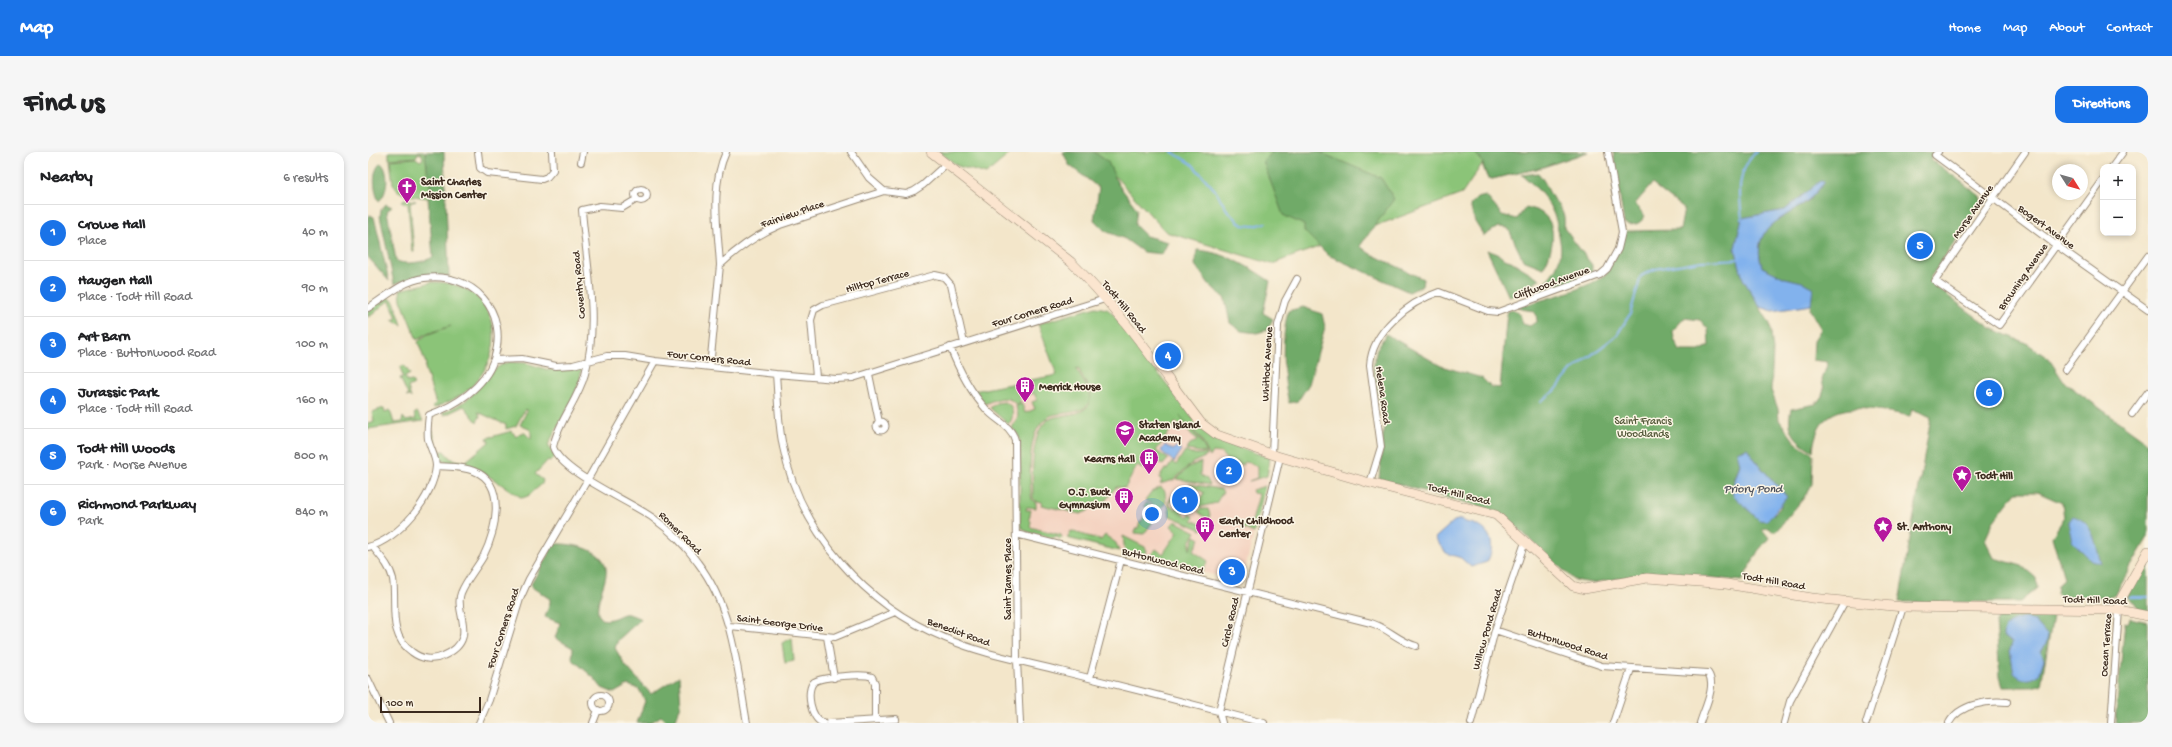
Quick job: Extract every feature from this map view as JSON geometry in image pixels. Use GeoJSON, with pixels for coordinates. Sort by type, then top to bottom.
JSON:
{"type":"FeatureCollection","features":[{"type":"Feature","properties":{"kind":"street"},"geometry":{"type":"LineString","coordinates":[[478,152],[480,168],[486,173],[542,179],[547,177],[553,170],[552,152]]}},
{"type":"Feature","properties":{"kind":"street"},"geometry":{"type":"LineString","coordinates":[[581,162],[583,152]]}},
{"type":"Feature","properties":{"kind":"street"},"geometry":{"type":"LineString","coordinates":[[710,367],[720,265],[717,189],[718,173],[726,152]]}},
{"type":"Feature","properties":{"kind":"street"},"geometry":{"type":"LineString","coordinates":[[851,152],[869,178],[884,191]]}},
{"type":"Feature","properties":{"kind":"street","name":"Todt Hill Road"},"geometry":{"type":"LineString","coordinates":[[931,152],[1071,262],[1105,299],[1201,423],[1217,435],[1276,455],[1370,483],[1496,514],[1567,582],[1577,588],[1647,578],[1726,584],[1812,598],[1903,607],[2119,610],[2148,616]]}},
{"type":"Feature","properties":{"kind":"street","name":"Cliffwood Avenue"},"geometry":{"type":"LineString","coordinates":[[1439,292],[1488,311],[1498,312],[1600,275],[1607,269],[1618,249],[1622,232],[1608,152]]}},
{"type":"Feature","properties":{"kind":"street","name":"Morse Avenue"},"geometry":{"type":"LineString","coordinates":[[1999,325],[1935,281],[2025,152]]}},
{"type":"Feature","properties":{"kind":"street"},"geometry":{"type":"LineString","coordinates":[[2114,164],[2123,152]]}},
{"type":"Feature","properties":{"kind":"street","name":"Bogert Avenue"},"geometry":{"type":"LineString","coordinates":[[1936,154],[2056,245],[2148,310]]}},
{"type":"Feature","properties":{"kind":"street","name":"Fairview Place"},"geometry":{"type":"LineString","coordinates":[[720,265],[746,242],[765,231],[884,191],[906,194],[923,185],[946,164]]}},
{"type":"Feature","properties":{"kind":"street","name":"Browning Avenue"},"geometry":{"type":"LineString","coordinates":[[1999,325],[2100,184]]}},
{"type":"Feature","properties":{"kind":"street","name":"Coventry Road"},"geometry":{"type":"LineString","coordinates":[[553,447],[578,393],[589,360],[592,312],[582,210],[600,206],[622,208],[637,199]]}},
{"type":"Feature","properties":{"kind":"street"},"geometry":{"type":"LineString","coordinates":[[2065,370],[2148,256]]}},
{"type":"Feature","properties":{"kind":"street","name":"Hilltop Terrace"},"geometry":{"type":"LineString","coordinates":[[816,377],[811,320],[814,310],[822,305],[935,275],[944,276],[951,285],[964,343]]}},
{"type":"Feature","properties":{"kind":"street"},"geometry":{"type":"LineString","coordinates":[[368,308],[394,289],[423,278],[433,278],[458,281],[478,290],[486,301],[495,319],[497,342],[494,360],[476,387],[452,406],[429,415],[428,439],[436,466],[427,491],[414,513],[397,532],[370,547],[385,562],[393,579],[394,620],[402,643],[411,652],[429,659],[442,657],[451,651],[460,641],[464,629],[460,595],[488,545],[495,518],[495,500],[489,483],[476,471],[458,467],[436,466]]}},
{"type":"Feature","properties":{"kind":"street","name":"Whitlock Avenue"},"geometry":{"type":"LineString","coordinates":[[1276,455],[1278,325],[1285,301],[1297,279]]}},
{"type":"Feature","properties":{"kind":"street","name":"Helena Road"},"geometry":{"type":"LineString","coordinates":[[1370,483],[1381,447],[1370,365],[1370,353],[1385,330],[1393,321],[1428,295],[1439,292]]}},
{"type":"Feature","properties":{"kind":"street","name":"Four Corners Road"},"geometry":{"type":"LineString","coordinates":[[479,723],[489,700],[520,599],[529,579],[655,361],[836,379],[869,374],[1105,299]]}},
{"type":"Feature","properties":{"kind":"street","name":"Saint James Place"},"geometry":{"type":"LineString","coordinates":[[950,347],[971,390],[987,411],[1014,434],[1017,660],[1020,723]]}},
{"type":"Feature","properties":{"kind":"street"},"geometry":{"type":"LineString","coordinates":[[494,360],[522,359],[556,366],[573,365],[607,356],[625,356],[655,361]]}},
{"type":"Feature","properties":{"kind":"street","name":"Benedict Road"},"geometry":{"type":"LineString","coordinates":[[776,374],[782,446],[787,465],[801,500],[817,528],[851,574],[895,612],[946,639],[1017,660],[1264,723]]}},
{"type":"Feature","properties":{"kind":"street"},"geometry":{"type":"LineString","coordinates":[[869,374],[879,422]]}},
{"type":"Feature","properties":{"kind":"street"},"geometry":{"type":"LineString","coordinates":[[2132,414],[2148,392]]}},
{"type":"Feature","properties":{"kind":"street","name":"Romer Road"},"geometry":{"type":"LineString","coordinates":[[553,447],[563,462],[588,479],[653,518],[676,537],[698,563],[717,596],[730,626],[747,723]]}},
{"type":"Feature","properties":{"kind":"street","name":"Circle Road"},"geometry":{"type":"LineString","coordinates":[[1218,711],[1247,590],[1276,455]]}},
{"type":"Feature","properties":{"kind":"street","name":"Buttonwood Road"},"geometry":{"type":"LineString","coordinates":[[1016,534],[1247,590],[1384,626],[1400,640],[1416,646]]}},
{"type":"Feature","properties":{"kind":"street","name":"Willow Pond Road"},"geometry":{"type":"LineString","coordinates":[[1471,723],[1494,630],[1525,542]]}},
{"type":"Feature","properties":{"kind":"street","name":"Ocean Terrace"},"geometry":{"type":"LineString","coordinates":[[2111,723],[2121,599],[2148,551]]}},
{"type":"Feature","properties":{"kind":"street"},"geometry":{"type":"LineString","coordinates":[[1090,678],[1121,560]]}},
{"type":"Feature","properties":{"kind":"street"},"geometry":{"type":"LineString","coordinates":[[1784,723],[1790,701],[1845,601]]}},
{"type":"Feature","properties":{"kind":"street"},"geometry":{"type":"LineString","coordinates":[[1866,723],[1903,607]]}},
{"type":"Feature","properties":{"kind":"street","name":"Saint George Drive"},"geometry":{"type":"LineString","coordinates":[[730,626],[828,637],[842,635],[895,612]]}},
{"type":"Feature","properties":{"kind":"street","name":"Buttonwood Road"},"geometry":{"type":"LineString","coordinates":[[1494,630],[1602,666],[1708,673],[1712,679],[1711,687],[1700,723]]}},
{"type":"Feature","properties":{"kind":"street"},"geometry":{"type":"LineString","coordinates":[[828,637],[834,678]]}},
{"type":"Feature","properties":{"kind":"street"},"geometry":{"type":"LineString","coordinates":[[1613,723],[1631,669]]}},
{"type":"Feature","properties":{"kind":"street"},"geometry":{"type":"LineString","coordinates":[[823,723],[814,716],[810,689],[818,680],[864,674],[872,677],[876,683],[875,720]]}},
{"type":"Feature","properties":{"kind":"street"},"geometry":{"type":"LineString","coordinates":[[368,679],[389,723]]}},
{"type":"Feature","properties":{"kind":"street"},"geometry":{"type":"LineString","coordinates":[[1949,723],[1959,713],[1974,705],[1989,701],[2007,702]]}},
{"type":"Feature","properties":{"kind":"street"},"geometry":{"type":"LineString","coordinates":[[593,723],[598,710]]}},
{"type":"Feature","properties":{"kind":"street"},"geometry":{"type":"LineString","coordinates":[[1218,711],[1222,723]]}},
{"type":"Feature","properties":{"kind":"street"},"geometry":{"type":"LineString","coordinates":[[829,723],[896,719]]}},
{"type":"Feature","properties":{"kind":"shaded area","name":"Staten Island Academy"},"geometry":{"type":"Polygon","coordinates":[[[1051,323],[1207,436],[1271,462],[1242,582],[1030,529],[1023,522],[1024,439],[1013,426],[1008,424],[990,410],[974,391],[1057,375],[1039,327],[1051,323]]]}},
{"type":"Feature","properties":{"kind":"green space"},"geometry":{"type":"Polygon","coordinates":[[[389,152],[425,152],[432,197],[428,198],[405,195],[397,190],[393,184],[390,160],[416,158],[420,161],[423,159],[422,154],[418,153],[416,157],[389,159],[389,152]]]}},
{"type":"Feature","properties":{"kind":"green space"},"geometry":{"type":"Polygon","coordinates":[[[425,152],[444,152],[449,276],[423,275],[394,284],[380,216],[381,210],[386,204],[392,207],[387,211],[396,260],[403,263],[414,263],[433,257],[428,198],[433,195],[428,177],[425,152]]]}},
{"type":"Feature","properties":{"kind":"green space"},"geometry":{"type":"Polygon","coordinates":[[[939,152],[1012,152],[986,174],[958,166],[939,152]]]}},
{"type":"Feature","properties":{"kind":"green space"},"geometry":{"type":"Polygon","coordinates":[[[1063,152],[1094,152],[1108,162],[1118,184],[1137,209],[1135,225],[1146,236],[1168,242],[1162,254],[1143,252],[1125,239],[1105,231],[1094,220],[1099,188],[1069,165],[1063,152]]]}},
{"type":"Feature","properties":{"kind":"green space"},"geometry":{"type":"Polygon","coordinates":[[[1093,152],[1588,152],[1540,168],[1492,179],[1487,177],[1482,164],[1462,194],[1272,264],[1166,232],[1093,152]]]}},
{"type":"Feature","properties":{"kind":"green space"},"geometry":{"type":"Polygon","coordinates":[[[1273,152],[1319,152],[1381,178],[1394,199],[1360,246],[1369,253],[1423,279],[1422,286],[1409,292],[1328,255],[1304,231],[1304,225],[1283,215],[1263,161],[1273,152]]]}},
{"type":"Feature","properties":{"kind":"green space"},"geometry":{"type":"Polygon","coordinates":[[[1474,152],[1588,152],[1540,168],[1492,179],[1487,177],[1482,161],[1474,152]]]}},
{"type":"Feature","properties":{"kind":"green space","name":"Saint Francis Woodlands"},"geometry":{"type":"Polygon","coordinates":[[[1613,152],[1932,152],[1931,159],[1980,196],[1982,203],[1930,278],[1936,287],[1991,328],[2028,344],[2049,359],[2064,382],[2148,443],[2148,537],[2115,594],[2108,597],[2059,597],[2057,594],[2058,586],[2064,578],[2052,537],[2064,518],[2062,503],[2037,492],[2016,492],[1993,522],[1985,540],[1994,558],[2022,566],[2036,578],[2037,588],[2020,602],[1899,602],[1931,417],[1912,409],[1910,416],[1880,410],[1849,409],[1836,413],[1825,420],[1817,433],[1813,451],[1801,443],[1793,434],[1791,429],[1791,409],[1816,404],[1822,396],[1824,389],[1822,380],[1828,362],[1813,360],[1814,340],[1821,329],[1810,310],[1812,295],[1802,282],[1785,278],[1762,267],[1760,253],[1761,242],[1765,233],[1771,225],[1779,219],[1808,201],[1824,183],[1809,190],[1785,210],[1742,218],[1735,248],[1743,279],[1770,324],[1773,351],[1771,390],[1778,409],[1779,420],[1795,442],[1813,454],[1812,484],[1803,499],[1776,531],[1772,531],[1769,528],[1762,529],[1769,538],[1758,551],[1742,581],[1682,574],[1644,574],[1592,583],[1574,580],[1509,520],[1493,510],[1379,479],[1384,425],[1373,366],[1377,349],[1386,334],[1441,366],[1482,378],[1491,387],[1500,388],[1507,312],[1513,309],[1520,315],[1523,324],[1530,326],[1537,321],[1536,314],[1533,311],[1518,307],[1590,284],[1607,273],[1625,231],[1680,230],[1684,209],[1652,184],[1635,204],[1645,216],[1643,219],[1639,223],[1633,225],[1624,223],[1613,152]],[[1684,318],[1673,331],[1674,339],[1680,351],[1699,351],[1709,346],[1708,329],[1700,320],[1684,318]],[[1747,448],[1741,450],[1740,464],[1733,483],[1767,521],[1780,508],[1785,494],[1758,464],[1747,448]]]}},
{"type":"Feature","properties":{"kind":"green space"},"geometry":{"type":"Polygon","coordinates":[[[381,163],[386,171],[387,182],[382,198],[379,201],[374,182],[376,171],[381,163]]]}},
{"type":"Feature","properties":{"kind":"green space"},"geometry":{"type":"Polygon","coordinates":[[[1538,173],[1562,211],[1564,228],[1592,265],[1592,272],[1585,277],[1536,296],[1556,268],[1561,250],[1557,226],[1552,209],[1536,188],[1522,175],[1538,173]]]}},
{"type":"Feature","properties":{"kind":"green space"},"geometry":{"type":"Polygon","coordinates":[[[1486,196],[1502,215],[1517,219],[1526,207],[1543,214],[1548,219],[1551,226],[1552,240],[1549,255],[1543,268],[1523,260],[1508,228],[1498,227],[1484,236],[1475,222],[1470,205],[1477,198],[1486,196]]]}},
{"type":"Feature","properties":{"kind":"green space"},"geometry":{"type":"Polygon","coordinates":[[[404,199],[416,201],[410,203],[414,252],[412,251],[408,204],[402,202],[404,199]]]}},
{"type":"Feature","properties":{"kind":"green space"},"geometry":{"type":"Polygon","coordinates":[[[370,215],[374,217],[389,281],[368,257],[368,216],[370,215]]]}},
{"type":"Feature","properties":{"kind":"green space"},"geometry":{"type":"Polygon","coordinates":[[[1197,250],[1207,251],[1226,257],[1253,270],[1270,281],[1263,313],[1273,319],[1267,330],[1257,333],[1241,331],[1230,323],[1225,299],[1209,284],[1195,265],[1197,250]]]}},
{"type":"Feature","properties":{"kind":"green space"},"geometry":{"type":"Polygon","coordinates":[[[1487,250],[1511,261],[1540,279],[1526,291],[1509,297],[1487,250]]]}},
{"type":"Feature","properties":{"kind":"green space"},"geometry":{"type":"Polygon","coordinates":[[[433,282],[454,285],[471,292],[483,304],[491,318],[494,334],[492,352],[485,369],[473,385],[460,396],[434,408],[432,406],[436,404],[425,368],[426,364],[418,342],[426,335],[451,326],[426,334],[417,340],[401,300],[400,290],[433,282]]]}},
{"type":"Feature","properties":{"kind":"green space"},"geometry":{"type":"Polygon","coordinates":[[[388,297],[394,301],[402,325],[392,320],[397,318],[390,301],[368,317],[368,311],[388,297]]]}},
{"type":"Feature","properties":{"kind":"green space"},"geometry":{"type":"Polygon","coordinates":[[[1096,307],[1107,309],[1112,313],[1195,421],[1213,437],[1223,442],[1270,458],[1267,476],[1249,481],[1257,478],[1257,467],[1251,463],[1244,462],[1243,465],[1227,460],[1221,453],[1213,452],[1210,457],[1201,439],[1180,416],[1200,440],[1207,453],[1186,450],[1190,444],[1197,441],[1196,438],[1176,422],[1156,451],[1168,459],[1163,465],[1150,457],[1142,469],[1137,466],[1125,488],[1116,487],[1103,504],[1093,504],[1088,511],[1080,514],[1041,505],[1042,502],[1035,501],[1033,498],[1033,465],[1036,440],[1040,429],[1046,421],[1055,417],[1078,413],[1089,405],[1091,393],[1078,368],[1076,369],[1089,393],[1087,406],[1076,411],[1050,416],[1047,418],[1039,426],[1035,433],[1031,450],[1031,495],[1032,500],[1036,503],[1036,508],[1027,507],[1026,510],[1031,510],[1029,519],[1031,521],[1030,527],[1061,535],[1062,538],[1059,539],[1057,536],[1052,538],[1028,532],[1021,527],[1020,442],[1018,435],[1012,428],[1018,416],[1016,406],[1022,404],[1025,413],[1035,409],[1032,402],[1037,400],[1034,393],[1019,398],[1021,403],[1016,405],[1013,401],[1005,398],[997,399],[984,404],[974,391],[1057,375],[1038,324],[1096,307]]]}},
{"type":"Feature","properties":{"kind":"green space"},"geometry":{"type":"Polygon","coordinates":[[[1303,307],[1322,314],[1325,327],[1309,384],[1298,401],[1289,403],[1283,357],[1284,334],[1288,311],[1303,307]]]}},
{"type":"Feature","properties":{"kind":"green space"},"geometry":{"type":"Polygon","coordinates":[[[510,362],[526,363],[549,370],[580,366],[581,373],[575,393],[548,445],[555,457],[550,461],[548,460],[535,474],[543,480],[542,484],[528,496],[522,498],[478,469],[440,460],[431,442],[430,429],[433,431],[438,452],[444,451],[451,459],[465,462],[489,442],[487,438],[512,431],[516,437],[520,433],[525,433],[531,439],[531,430],[520,425],[527,411],[525,409],[516,426],[506,429],[506,425],[478,412],[480,416],[477,422],[464,406],[445,415],[442,413],[468,399],[493,371],[503,364],[510,362]]]}},
{"type":"Feature","properties":{"kind":"green space"},"geometry":{"type":"Polygon","coordinates":[[[404,365],[410,374],[405,377],[407,382],[412,381],[414,384],[408,387],[411,398],[410,396],[406,397],[408,395],[400,378],[403,377],[400,367],[404,365]]]}},
{"type":"Feature","properties":{"kind":"green space"},"geometry":{"type":"Polygon","coordinates":[[[996,403],[1007,403],[1012,409],[1012,418],[1008,424],[990,408],[996,403]]]}},
{"type":"Feature","properties":{"kind":"green space"},"geometry":{"type":"Polygon","coordinates":[[[384,408],[385,412],[390,410],[394,423],[402,422],[403,417],[406,421],[416,419],[414,414],[417,412],[423,421],[368,429],[368,423],[374,421],[372,412],[384,408]]]}},
{"type":"Feature","properties":{"kind":"green space"},"geometry":{"type":"Polygon","coordinates":[[[1185,451],[1191,454],[1207,454],[1207,456],[1192,463],[1174,480],[1160,484],[1162,480],[1159,478],[1165,469],[1167,470],[1172,462],[1176,465],[1185,451]]]}},
{"type":"Feature","properties":{"kind":"green space"},"geometry":{"type":"Polygon","coordinates":[[[1201,462],[1200,475],[1207,479],[1210,485],[1177,479],[1189,467],[1201,462]]]}},
{"type":"Feature","properties":{"kind":"green space"},"geometry":{"type":"Polygon","coordinates":[[[1189,484],[1221,489],[1223,492],[1216,503],[1200,507],[1197,504],[1204,493],[1189,484]]]}},
{"type":"Feature","properties":{"kind":"green space"},"geometry":{"type":"Polygon","coordinates":[[[1265,486],[1254,533],[1242,528],[1243,525],[1251,526],[1259,494],[1253,493],[1252,490],[1265,486]]]}},
{"type":"Feature","properties":{"kind":"green space"},"geometry":{"type":"Polygon","coordinates":[[[1161,487],[1165,491],[1166,502],[1160,510],[1145,500],[1151,492],[1161,487]]]}},
{"type":"Feature","properties":{"kind":"green space"},"geometry":{"type":"Polygon","coordinates":[[[1172,496],[1174,496],[1169,504],[1176,509],[1178,507],[1182,509],[1181,512],[1188,517],[1190,514],[1194,517],[1192,520],[1200,524],[1205,517],[1198,512],[1200,509],[1208,509],[1210,515],[1202,530],[1170,516],[1168,503],[1172,496]]]}},
{"type":"Feature","properties":{"kind":"green space"},"geometry":{"type":"Polygon","coordinates":[[[1146,503],[1158,510],[1159,513],[1144,534],[1135,533],[1136,528],[1138,528],[1144,516],[1149,512],[1149,509],[1144,506],[1146,503]]]}},
{"type":"Feature","properties":{"kind":"green space"},"geometry":{"type":"Polygon","coordinates":[[[1175,521],[1196,532],[1190,542],[1190,550],[1195,536],[1200,539],[1193,551],[1208,561],[1202,572],[1147,558],[1156,549],[1163,554],[1178,532],[1171,526],[1175,521]]]}},
{"type":"Feature","properties":{"kind":"green space"},"geometry":{"type":"Polygon","coordinates":[[[1071,531],[1101,540],[1105,535],[1116,543],[1119,551],[1067,538],[1071,531]]]}},
{"type":"Feature","properties":{"kind":"green space"},"geometry":{"type":"Polygon","coordinates":[[[1123,536],[1145,547],[1147,551],[1143,557],[1125,553],[1123,536]]]}},
{"type":"Feature","properties":{"kind":"green space"},"geometry":{"type":"Polygon","coordinates":[[[554,544],[570,545],[588,549],[602,559],[606,566],[606,575],[599,599],[598,614],[602,619],[607,620],[623,614],[630,614],[641,619],[618,640],[615,648],[625,665],[651,694],[679,676],[681,706],[673,723],[668,723],[661,716],[650,723],[637,723],[645,701],[639,689],[628,685],[614,693],[602,688],[594,678],[572,659],[573,648],[555,638],[560,623],[545,617],[550,599],[530,586],[554,544]]]}},
{"type":"Feature","properties":{"kind":"green space"},"geometry":{"type":"Polygon","coordinates":[[[2148,557],[2148,612],[2139,610],[2135,603],[2127,597],[2148,557]]]}},
{"type":"Feature","properties":{"kind":"green space"},"geometry":{"type":"Polygon","coordinates":[[[2006,613],[2053,616],[2041,685],[2029,687],[2003,687],[2000,677],[1996,622],[2000,616],[2006,613]],[[2039,625],[2010,639],[2012,642],[2010,650],[2014,673],[2039,675],[2044,660],[2041,652],[2046,644],[2039,625]]]}},
{"type":"Feature","properties":{"kind":"green space"},"geometry":{"type":"Polygon","coordinates":[[[2130,618],[2148,622],[2148,723],[2115,723],[2125,622],[2128,623],[2130,618]]]}},
{"type":"Feature","properties":{"kind":"green space"},"geometry":{"type":"Polygon","coordinates":[[[792,638],[794,661],[785,663],[782,643],[792,638]]]}},
{"type":"Feature","properties":{"kind":"water"},"geometry":{"type":"Polygon","coordinates":[[[1820,181],[1825,182],[1812,196],[1799,207],[1772,225],[1765,233],[1760,242],[1759,253],[1762,267],[1785,278],[1802,282],[1813,287],[1811,305],[1773,311],[1760,307],[1743,279],[1735,248],[1742,218],[1785,210],[1820,181]]]}},
{"type":"Feature","properties":{"kind":"water"},"geometry":{"type":"Polygon","coordinates":[[[1165,445],[1173,450],[1177,446],[1182,450],[1174,462],[1161,451],[1165,445]]]}},
{"type":"Feature","properties":{"kind":"water","name":"Priory Pond"},"geometry":{"type":"Polygon","coordinates":[[[1747,448],[1758,464],[1787,497],[1767,521],[1759,520],[1733,495],[1732,489],[1740,464],[1737,452],[1747,448]]]}},
{"type":"Feature","properties":{"kind":"water"},"geometry":{"type":"Polygon","coordinates":[[[2073,516],[2080,519],[2090,528],[2101,563],[2091,560],[2072,541],[2068,523],[2073,516]]]}},
{"type":"Feature","properties":{"kind":"water"},"geometry":{"type":"Polygon","coordinates":[[[1462,519],[1465,522],[1482,528],[1489,536],[1492,546],[1490,557],[1487,562],[1471,567],[1461,558],[1446,553],[1435,538],[1454,521],[1462,519]]]}},
{"type":"Feature","properties":{"kind":"water"},"geometry":{"type":"Polygon","coordinates":[[[2024,618],[2035,621],[2048,636],[2046,644],[2041,652],[2044,659],[2039,675],[2029,679],[2020,678],[2014,673],[2010,650],[2012,642],[2003,637],[2003,633],[2009,623],[2024,618]]]}},
{"type":"Feature","properties":{"kind":"waterway"},"geometry":{"type":"LineString","coordinates":[[1172,152],[1192,164],[1215,190],[1227,210],[1242,225],[1254,226],[1266,223]]}},
{"type":"Feature","properties":{"kind":"waterway"},"geometry":{"type":"LineString","coordinates":[[1742,219],[1740,183],[1745,167],[1756,152]]}},
{"type":"Feature","properties":{"kind":"waterway"},"geometry":{"type":"LineString","coordinates":[[1541,401],[1555,391],[1571,371],[1617,335],[1630,314],[1641,276],[1655,269],[1701,261],[1741,259]]}},
{"type":"Feature","properties":{"kind":"waterway"},"geometry":{"type":"LineString","coordinates":[[2130,597],[2148,597]]}},
{"type":"Feature","properties":{"kind":"place","name":"Saint Charles Mission Center"},"geometry":{"type":"Point","coordinates":[407,204]}},
{"type":"Feature","properties":{"kind":"place","name":"Todt Hill Woods"},"geometry":{"type":"Point","coordinates":[1920,246]}},
{"type":"Feature","properties":{"kind":"place","name":"Jurassic Park"},"geometry":{"type":"Point","coordinates":[1168,356]}},
{"type":"Feature","properties":{"kind":"place","name":"Richmond Parkway"},"geometry":{"type":"Point","coordinates":[1989,393]}},
{"type":"Feature","properties":{"kind":"place","name":"Merrick House"},"geometry":{"type":"Point","coordinates":[1025,403]}},
{"type":"Feature","properties":{"kind":"place","name":"Staten Island Academy"},"geometry":{"type":"Point","coordinates":[1125,447]}},
{"type":"Feature","properties":{"kind":"place","name":"Haugen Hall"},"geometry":{"type":"Point","coordinates":[1229,471]}},
{"type":"Feature","properties":{"kind":"place","name":"Kearns Hall"},"geometry":{"type":"Point","coordinates":[1149,475]}},
{"type":"Feature","properties":{"kind":"place","name":"Todt Hill"},"geometry":{"type":"Point","coordinates":[1962,492]}},
{"type":"Feature","properties":{"kind":"place","name":"Crowe Hall"},"geometry":{"type":"Point","coordinates":[1185,500]}},
{"type":"Feature","properties":{"kind":"place","name":"O.J. Buck Gymnasium"},"geometry":{"type":"Point","coordinates":[1124,514]}},
{"type":"Feature","properties":{"kind":"place","name":"Early Childhood Center"},"geometry":{"type":"Point","coordinates":[1205,543]}},
{"type":"Feature","properties":{"kind":"place","name":"St. Anthony"},"geometry":{"type":"Point","coordinates":[1883,543]}},
{"type":"Feature","properties":{"kind":"place","name":"Art Barn"},"geometry":{"type":"Point","coordinates":[1232,572]}}]}
